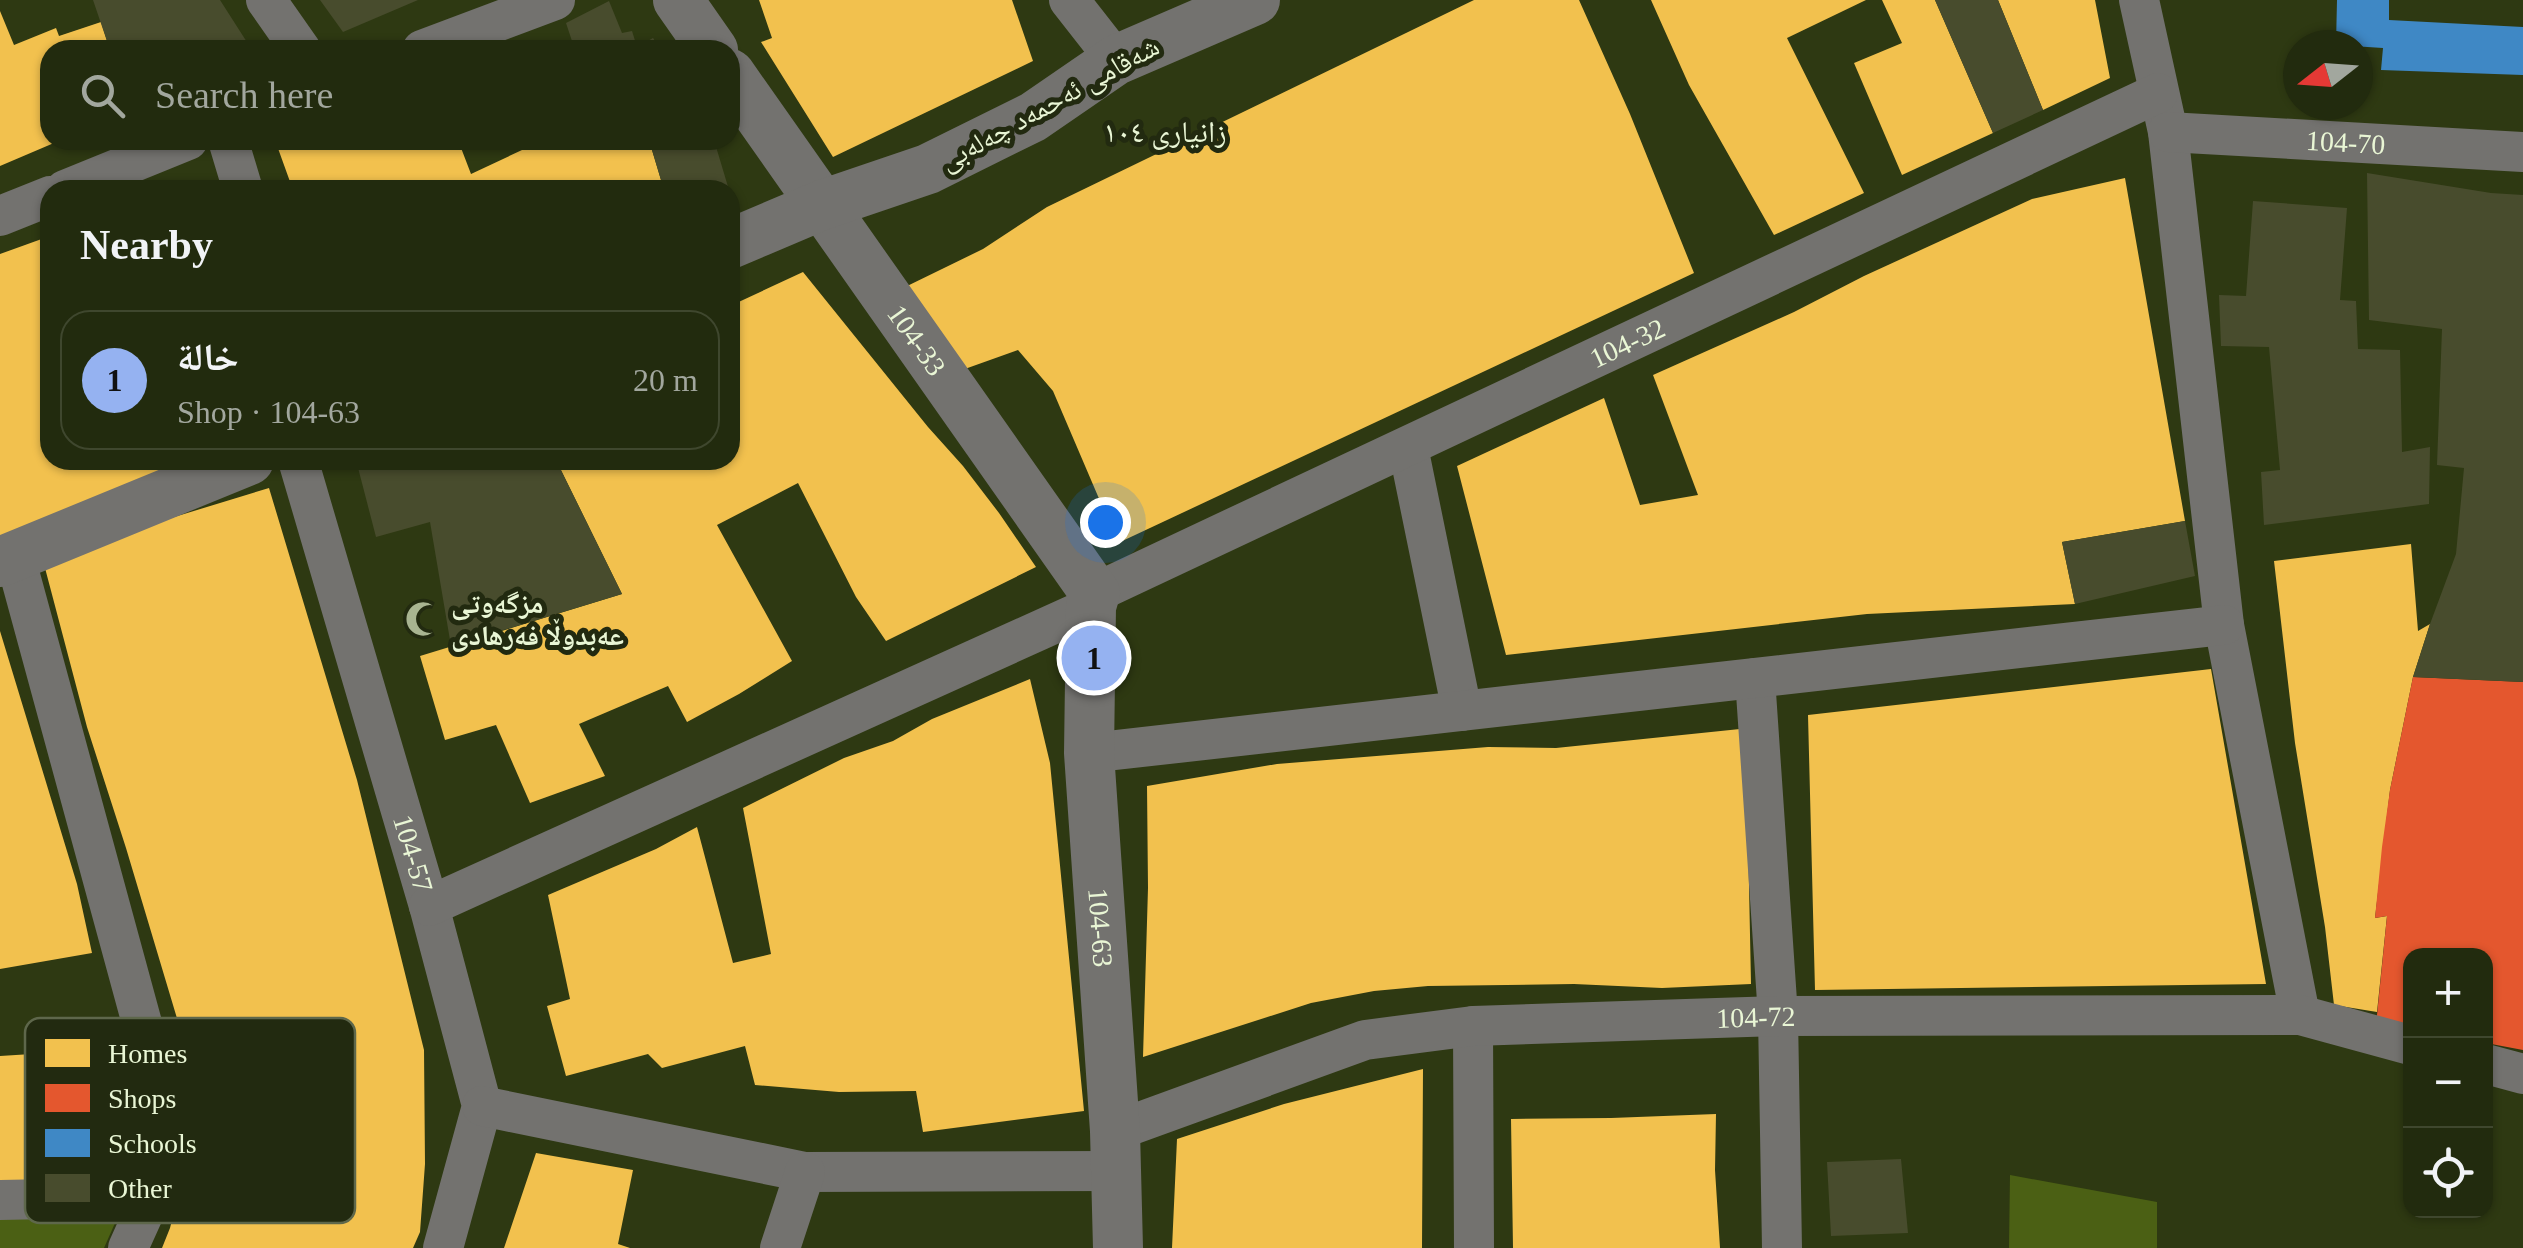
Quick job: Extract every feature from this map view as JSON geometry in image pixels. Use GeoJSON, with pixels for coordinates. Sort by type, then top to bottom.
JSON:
{"type":"FeatureCollection","features":[{"type":"Feature","properties":{"kind":"street"},"geometry":{"type":"LineString","coordinates":[[266,0],[293,40]]}},
{"type":"Feature","properties":{"kind":"street"},"geometry":{"type":"LineString","coordinates":[[449,40],[555,0]]}},
{"type":"Feature","properties":{"kind":"street"},"geometry":{"type":"LineString","coordinates":[[678,0],[706,40]]}},
{"type":"Feature","properties":{"kind":"street"},"geometry":{"type":"LineString","coordinates":[[1068,0],[1116,60]]}},
{"type":"Feature","properties":{"kind":"street","name":"شەقامی ئەحمەد چەلەبی"},"geometry":{"type":"LineString","coordinates":[[740,240],[822,205],[928,169],[1033,117],[1116,60],[1255,0]]}},
{"type":"Feature","properties":{"kind":"street"},"geometry":{"type":"LineString","coordinates":[[2139,0],[2168,132],[2224,625],[2300,1015]]}},
{"type":"Feature","properties":{"kind":"street","name":"104-33"},"geometry":{"type":"LineString","coordinates":[[740,88],[1093,600]]}},
{"type":"Feature","properties":{"kind":"street","name":"104-32"},"geometry":{"type":"LineString","coordinates":[[429,906],[1093,600],[2158,93]]}},
{"type":"Feature","properties":{"kind":"street","name":"104-70"},"geometry":{"type":"LineString","coordinates":[[2168,132],[2523,152]]}},
{"type":"Feature","properties":{"kind":"street"},"geometry":{"type":"LineString","coordinates":[[90,180],[163,150]]}},
{"type":"Feature","properties":{"kind":"street"},"geometry":{"type":"LineString","coordinates":[[231,150],[240,180]]}},
{"type":"Feature","properties":{"kind":"street"},"geometry":{"type":"LineString","coordinates":[[0,216],[40,200]]}},
{"type":"Feature","properties":{"kind":"street"},"geometry":{"type":"LineString","coordinates":[[1408,447],[1462,711]]}},
{"type":"Feature","properties":{"kind":"street"},"geometry":{"type":"LineString","coordinates":[[140,1018],[7,559],[224,470]]}},
{"type":"Feature","properties":{"kind":"street","name":"104-57"},"geometry":{"type":"LineString","coordinates":[[301,470],[429,906],[482,1106]]}},
{"type":"Feature","properties":{"kind":"street","name":"104-63"},"geometry":{"type":"LineString","coordinates":[[1093,600],[1089,753],[1118,1248]]}},
{"type":"Feature","properties":{"kind":"street"},"geometry":{"type":"LineString","coordinates":[[1089,753],[2224,625]]}},
{"type":"Feature","properties":{"kind":"street"},"geometry":{"type":"LineString","coordinates":[[1755,678],[1778,1016],[1782,1248]]}},
{"type":"Feature","properties":{"kind":"street","name":"104-72"},"geometry":{"type":"LineString","coordinates":[[1115,1151],[1364,1040],[1473,1026],[1778,1016],[2300,1015],[2403,1042]]}},
{"type":"Feature","properties":{"kind":"street"},"geometry":{"type":"LineString","coordinates":[[1473,1026],[1474,1248]]}},
{"type":"Feature","properties":{"kind":"street"},"geometry":{"type":"LineString","coordinates":[[2493,1066],[2523,1074]]}},
{"type":"Feature","properties":{"kind":"street"},"geometry":{"type":"LineString","coordinates":[[443,1248],[482,1106],[805,1172],[1115,1151]]}},
{"type":"Feature","properties":{"kind":"street"},"geometry":{"type":"LineString","coordinates":[[780,1248],[805,1172]]}},
{"type":"Feature","properties":{"kind":"street"},"geometry":{"type":"LineString","coordinates":[[805,1172],[807,1248]]}},
{"type":"Feature","properties":{"kind":"street"},"geometry":{"type":"LineString","coordinates":[[0,1200],[25,1200]]}},
{"type":"Feature","properties":{"kind":"street"},"geometry":{"type":"LineString","coordinates":[[128,1248],[140,1223]]}},
{"type":"Feature","properties":{"kind":"green space"},"geometry":{"type":"Polygon","coordinates":[[[2010,1175],[2157,1202],[2157,1248],[2009,1248],[2010,1175]]]}},
{"type":"Feature","properties":{"kind":"green space"},"geometry":{"type":"Polygon","coordinates":[[[25,1217],[25,1223],[115,1223],[104,1248],[0,1248],[0,1218],[25,1217]]]}},
{"type":"Feature","properties":{"kind":"building: Homes"},"geometry":{"type":"Polygon","coordinates":[[[759,0],[1012,0],[1033,61],[833,157],[761,42],[772,38],[759,0]]]}},
{"type":"Feature","properties":{"kind":"building: Homes"},"geometry":{"type":"Polygon","coordinates":[[[1474,0],[1579,0],[1694,273],[1118,543],[1053,391],[1018,350],[962,370],[901,289],[983,249],[1047,207],[1474,0]]]}},
{"type":"Feature","properties":{"kind":"building: Homes"},"geometry":{"type":"Polygon","coordinates":[[[1651,0],[1866,0],[1787,38],[1864,193],[1774,235],[1689,85],[1651,0]]]}},
{"type":"Feature","properties":{"kind":"building: Homes"},"geometry":{"type":"Polygon","coordinates":[[[1882,0],[1935,0],[1993,133],[1902,175],[1854,63],[1902,43],[1882,0]]]}},
{"type":"Feature","properties":{"kind":"building: Homes"},"geometry":{"type":"Polygon","coordinates":[[[1998,0],[2095,0],[2110,78],[2043,110],[1998,0]]]}},
{"type":"Feature","properties":{"kind":"building: Homes"},"geometry":{"type":"Polygon","coordinates":[[[0,11],[14,45],[56,28],[59,36],[101,22],[107,40],[40,40],[40,149],[0,166],[0,11]]]}},
{"type":"Feature","properties":{"kind":"building: Homes"},"geometry":{"type":"Polygon","coordinates":[[[279,150],[462,150],[471,174],[522,150],[652,150],[661,180],[289,180],[279,150]]]}},
{"type":"Feature","properties":{"kind":"building: Homes"},"geometry":{"type":"Polygon","coordinates":[[[2125,178],[2185,521],[2062,542],[2075,604],[1867,614],[1506,655],[1457,466],[1604,398],[1640,505],[1698,495],[1653,375],[2032,199],[2125,178]]]}},
{"type":"Feature","properties":{"kind":"building: Homes"},"geometry":{"type":"Polygon","coordinates":[[[40,240],[40,470],[165,470],[0,540],[0,254],[40,240]]]}},
{"type":"Feature","properties":{"kind":"building: Homes"},"geometry":{"type":"Polygon","coordinates":[[[803,272],[963,466],[1036,567],[886,641],[856,597],[798,483],[717,525],[792,661],[687,722],[668,686],[579,724],[605,776],[530,803],[496,725],[445,740],[420,656],[622,594],[561,470],[740,470],[740,301],[803,272]]]}},
{"type":"Feature","properties":{"kind":"building: Homes"},"geometry":{"type":"Polygon","coordinates":[[[269,488],[357,780],[424,1050],[425,1164],[420,1232],[413,1248],[162,1248],[171,1223],[355,1223],[355,1018],[177,1018],[87,727],[45,568],[148,525],[269,488]]]}},
{"type":"Feature","properties":{"kind":"building: Homes"},"geometry":{"type":"Polygon","coordinates":[[[2411,544],[2418,631],[2430,624],[2413,677],[2390,790],[2375,918],[2387,916],[2377,1012],[2334,1005],[2295,743],[2274,561],[2411,544]]]}},
{"type":"Feature","properties":{"kind":"building: Homes"},"geometry":{"type":"Polygon","coordinates":[[[0,631],[77,884],[92,953],[0,969],[0,631]]]}},
{"type":"Feature","properties":{"kind":"building: Homes"},"geometry":{"type":"Polygon","coordinates":[[[2211,669],[2266,984],[1815,990],[1808,715],[2211,669]]]}},
{"type":"Feature","properties":{"kind":"building: Homes"},"geometry":{"type":"Polygon","coordinates":[[[1030,679],[1050,763],[1084,1111],[923,1132],[916,1091],[839,1092],[755,1085],[745,1046],[662,1068],[648,1054],[566,1076],[547,1006],[570,999],[548,895],[697,827],[733,963],[771,954],[743,808],[844,758],[893,741],[932,719],[1030,679]]]}},
{"type":"Feature","properties":{"kind":"building: Homes"},"geometry":{"type":"Polygon","coordinates":[[[1740,729],[1748,836],[1751,984],[1662,988],[1574,984],[1428,986],[1374,991],[1311,1003],[1143,1057],[1147,786],[1277,764],[1488,747],[1556,748],[1740,729]]]}},
{"type":"Feature","properties":{"kind":"building: Homes"},"geometry":{"type":"Polygon","coordinates":[[[25,1054],[25,1181],[0,1182],[0,1056],[25,1054]]]}},
{"type":"Feature","properties":{"kind":"building: Homes"},"geometry":{"type":"Polygon","coordinates":[[[1423,1069],[1422,1248],[1172,1248],[1177,1139],[1284,1104],[1423,1069]]]}},
{"type":"Feature","properties":{"kind":"building: Homes"},"geometry":{"type":"Polygon","coordinates":[[[1716,1114],[1720,1248],[1513,1248],[1511,1119],[1716,1114]]]}},
{"type":"Feature","properties":{"kind":"building: Homes"},"geometry":{"type":"Polygon","coordinates":[[[536,1153],[633,1170],[618,1244],[630,1248],[504,1248],[536,1153]]]}},
{"type":"Feature","properties":{"kind":"building: Shops"},"geometry":{"type":"Polygon","coordinates":[[[2413,677],[2523,682],[2523,1050],[2493,1044],[2493,948],[2403,948],[2403,1030],[2376,1025],[2387,916],[2375,918],[2390,790],[2413,677]]]}},
{"type":"Feature","properties":{"kind":"building: Schools"},"geometry":{"type":"Polygon","coordinates":[[[2337,0],[2389,0],[2389,20],[2523,27],[2523,75],[2381,70],[2383,48],[2373,47],[2373,30],[2336,30],[2337,0]]]}},
{"type":"Feature","properties":{"kind":"building: Other"},"geometry":{"type":"Polygon","coordinates":[[[93,0],[220,0],[246,40],[107,40],[93,0]]]}},
{"type":"Feature","properties":{"kind":"building: Other"},"geometry":{"type":"Polygon","coordinates":[[[320,0],[418,0],[343,32],[320,0]]]}},
{"type":"Feature","properties":{"kind":"building: Other"},"geometry":{"type":"Polygon","coordinates":[[[1935,0],[1998,0],[2043,110],[1993,133],[1935,0]]]}},
{"type":"Feature","properties":{"kind":"building: Other"},"geometry":{"type":"Polygon","coordinates":[[[609,1],[622,33],[632,31],[635,40],[572,40],[566,23],[609,1]]]}},
{"type":"Feature","properties":{"kind":"building: Other"},"geometry":{"type":"Polygon","coordinates":[[[652,150],[717,150],[726,180],[661,180],[652,150]]]}},
{"type":"Feature","properties":{"kind":"building: Other"},"geometry":{"type":"Polygon","coordinates":[[[2367,173],[2523,195],[2523,682],[2413,677],[2456,554],[2464,468],[2437,465],[2442,329],[2369,320],[2367,173]]]}},
{"type":"Feature","properties":{"kind":"building: Other"},"geometry":{"type":"Polygon","coordinates":[[[2253,201],[2347,208],[2340,300],[2356,301],[2358,349],[2400,350],[2402,452],[2430,447],[2429,504],[2264,525],[2261,472],[2280,470],[2269,347],[2221,346],[2219,295],[2246,296],[2253,201]]]}},
{"type":"Feature","properties":{"kind":"building: Other"},"geometry":{"type":"Polygon","coordinates":[[[359,470],[561,470],[622,594],[451,646],[430,522],[376,537],[359,470]]]}},
{"type":"Feature","properties":{"kind":"building: Other"},"geometry":{"type":"Polygon","coordinates":[[[2185,521],[2195,576],[2075,604],[2062,542],[2185,521]]]}},
{"type":"Feature","properties":{"kind":"building: Other"},"geometry":{"type":"Polygon","coordinates":[[[1901,1159],[1908,1233],[1831,1236],[1827,1162],[1901,1159]]]}},
{"type":"Feature","properties":{"kind":"place","name":"مزگەوتی عەبدوڵا فەرهادی"},"geometry":{"type":"Point","coordinates":[423,619]}},
{"type":"Feature","properties":{"kind":"place","name":"خالة"},"geometry":{"type":"Point","coordinates":[1094,658]}},
{"type":"Feature","properties":{"kind":"district","name":"زانیاری ١٠٤"},"geometry":{"type":"Point","coordinates":[1165,132]}}]}
